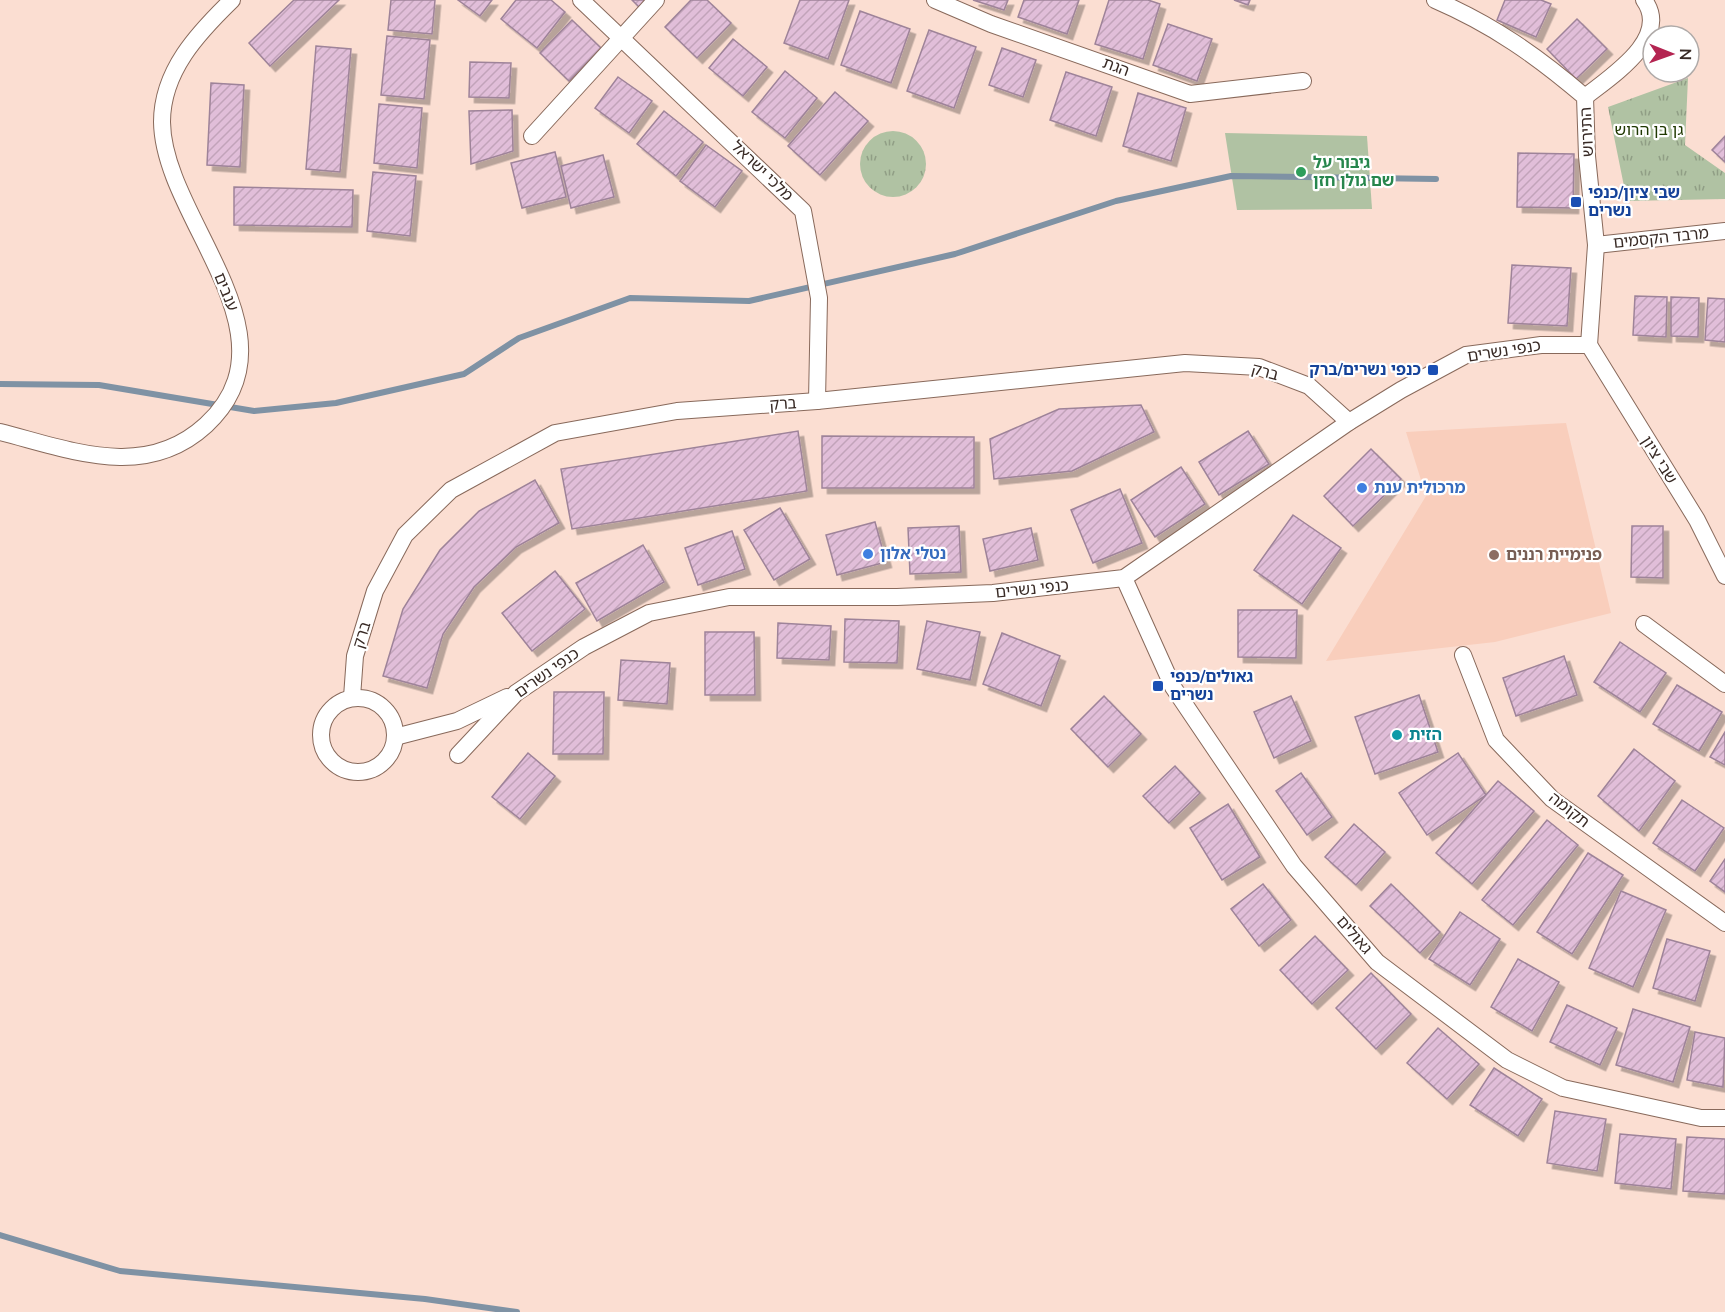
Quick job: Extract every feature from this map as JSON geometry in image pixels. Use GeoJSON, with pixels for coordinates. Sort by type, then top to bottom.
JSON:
{"type":"FeatureCollection","features":[{"type":"Feature","properties":{"kind":"street","name":"ענבים"},"geometry":{"type":"LineString","coordinates":[[0,432],[82,453],[117,458],[146,457],[175,447],[195,435],[215,417],[229,393],[236,376],[241,345],[236,311],[167,156],[162,122],[168,88],[179,61],[201,31],[232,0]]}},
{"type":"Feature","properties":{"kind":"street","name":"מלכי ישראל"},"geometry":{"type":"LineString","coordinates":[[581,0],[803,211],[819,298],[817,401]]}},
{"type":"Feature","properties":{"kind":"street"},"geometry":{"type":"LineString","coordinates":[[532,136],[656,0]]}},
{"type":"Feature","properties":{"kind":"street","name":"הגת"},"geometry":{"type":"LineString","coordinates":[[935,0],[991,24],[1190,94],[1303,81]]}},
{"type":"Feature","properties":{"kind":"street","name":"התירוש"},"geometry":{"type":"LineString","coordinates":[[1435,0],[1478,18],[1545,63],[1585,97],[1587,156],[1596,245],[1589,345]]}},
{"type":"Feature","properties":{"kind":"street"},"geometry":{"type":"LineString","coordinates":[[1585,97],[1639,52],[1650,31],[1649,7],[1644,0]]}},
{"type":"Feature","properties":{"kind":"street","name":"מרבד הקסמים"},"geometry":{"type":"LineString","coordinates":[[1596,245],[1725,231]]}},
{"type":"Feature","properties":{"kind":"street","name":"כנפי נשרים"},"geometry":{"type":"LineString","coordinates":[[458,755],[516,693],[584,647],[649,613],[729,597],[897,597],[981,594],[1124,578],[1348,423],[1401,390],[1466,355],[1541,345],[1589,345]]}},
{"type":"Feature","properties":{"kind":"street","name":"שבי ציון"},"geometry":{"type":"LineString","coordinates":[[1589,345],[1697,520],[1725,576]]}},
{"type":"Feature","properties":{"kind":"street","name":"ברק"},"geometry":{"type":"LineString","coordinates":[[352,698],[355,656],[375,591],[405,535],[451,490],[555,433],[677,411],[817,401],[1185,363],[1259,367],[1309,386],[1348,423]]}},
{"type":"Feature","properties":{"kind":"street","name":"גאולים"},"geometry":{"type":"LineString","coordinates":[[1124,578],[1173,687],[1294,866],[1377,962],[1508,1060],[1563,1088],[1701,1118],[1725,1118]]}},
{"type":"Feature","properties":{"kind":"street"},"geometry":{"type":"LineString","coordinates":[[1644,624],[1725,684]]}},
{"type":"Feature","properties":{"kind":"street","name":"תקומה"},"geometry":{"type":"LineString","coordinates":[[1463,655],[1496,740],[1552,799],[1725,923]]}},
{"type":"Feature","properties":{"kind":"street"},"geometry":{"type":"LineString","coordinates":[[395,737],[457,721],[516,693]]}},
{"type":"Feature","properties":{"kind":"street"},"geometry":{"type":"LineString","coordinates":[[352,698],[374,700],[383,707],[390,716],[395,737],[392,750],[385,760],[375,768],[362,772],[349,771],[337,766],[328,758],[320,734],[323,721],[330,710],[352,698]]}},
{"type":"Feature","properties":{"kind":"shaded area","name":"פנימיית רננים"},"geometry":{"type":"Polygon","coordinates":[[[1566,423],[1611,613],[1495,642],[1326,661],[1426,496],[1406,432],[1566,423]]]}},
{"type":"Feature","properties":{"kind":"green space","name":"גן בן הרוש"},"geometry":{"type":"Polygon","coordinates":[[[1671,84],[1688,84],[1685,145],[1725,173],[1725,199],[1627,201],[1608,107],[1671,84]]]}},
{"type":"Feature","properties":{"kind":"green space"},"geometry":{"type":"Polygon","coordinates":[[[893,131],[906,133],[916,141],[924,151],[926,164],[924,177],[916,187],[906,195],[893,197],[880,195],[870,187],[862,177],[860,164],[862,151],[870,141],[880,133],[893,131]]]}},
{"type":"Feature","properties":{"kind":"green space","name":"גיבור על שם גולן חזן"},"geometry":{"type":"Polygon","coordinates":[[[1225,133],[1367,136],[1372,209],[1237,210],[1225,133]]]}},
{"type":"Feature","properties":{"kind":"building"},"geometry":{"type":"Polygon","coordinates":[[[294,0],[339,0],[270,66],[249,43],[294,0]]]}},
{"type":"Feature","properties":{"kind":"building"},"geometry":{"type":"Polygon","coordinates":[[[391,0],[435,0],[432,34],[388,30],[391,0]]]}},
{"type":"Feature","properties":{"kind":"building"},"geometry":{"type":"Polygon","coordinates":[[[458,0],[492,0],[480,16],[458,0]]]}},
{"type":"Feature","properties":{"kind":"building"},"geometry":{"type":"Polygon","coordinates":[[[516,0],[551,0],[565,12],[537,48],[501,19],[516,0]]]}},
{"type":"Feature","properties":{"kind":"building"},"geometry":{"type":"Polygon","coordinates":[[[632,0],[645,0],[639,7],[632,0]]]}},
{"type":"Feature","properties":{"kind":"building"},"geometry":{"type":"Polygon","coordinates":[[[691,0],[707,0],[731,23],[697,58],[665,27],[691,0]]]}},
{"type":"Feature","properties":{"kind":"building"},"geometry":{"type":"Polygon","coordinates":[[[800,0],[849,0],[828,59],[784,43],[800,0]]]}},
{"type":"Feature","properties":{"kind":"building"},"geometry":{"type":"Polygon","coordinates":[[[973,0],[1008,0],[1004,10],[973,0]]]}},
{"type":"Feature","properties":{"kind":"building"},"geometry":{"type":"Polygon","coordinates":[[[1024,0],[1079,0],[1067,34],[1018,17],[1024,0]]]}},
{"type":"Feature","properties":{"kind":"building"},"geometry":{"type":"Polygon","coordinates":[[[1109,0],[1148,0],[1160,4],[1143,59],[1095,44],[1109,0]]]}},
{"type":"Feature","properties":{"kind":"building"},"geometry":{"type":"Polygon","coordinates":[[[1234,0],[1250,0],[1248,5],[1234,0]]]}},
{"type":"Feature","properties":{"kind":"building"},"geometry":{"type":"Polygon","coordinates":[[[1505,0],[1541,0],[1551,4],[1536,37],[1497,20],[1505,0]]]}},
{"type":"Feature","properties":{"kind":"building"},"geometry":{"type":"Polygon","coordinates":[[[860,11],[910,29],[891,83],[841,65],[860,11]]]}},
{"type":"Feature","properties":{"kind":"building"},"geometry":{"type":"Polygon","coordinates":[[[1577,19],[1607,49],[1576,79],[1547,49],[1577,19]]]}},
{"type":"Feature","properties":{"kind":"building"},"geometry":{"type":"Polygon","coordinates":[[[572,20],[601,48],[569,81],[540,53],[572,20]]]}},
{"type":"Feature","properties":{"kind":"building"},"geometry":{"type":"Polygon","coordinates":[[[1168,24],[1212,39],[1197,81],[1153,65],[1168,24]]]}},
{"type":"Feature","properties":{"kind":"building"},"geometry":{"type":"Polygon","coordinates":[[[929,30],[976,47],[954,108],[907,91],[929,30]]]}},
{"type":"Feature","properties":{"kind":"building"},"geometry":{"type":"Polygon","coordinates":[[[387,36],[430,40],[424,99],[381,95],[387,36]]]}},
{"type":"Feature","properties":{"kind":"building"},"geometry":{"type":"Polygon","coordinates":[[[733,39],[767,67],[743,96],[709,68],[733,39]]]}},
{"type":"Feature","properties":{"kind":"building"},"geometry":{"type":"Polygon","coordinates":[[[316,46],[351,49],[340,172],[306,169],[316,46]]]}},
{"type":"Feature","properties":{"kind":"building"},"geometry":{"type":"Polygon","coordinates":[[[1002,48],[1036,60],[1023,97],[989,85],[1002,48]]]}},
{"type":"Feature","properties":{"kind":"building"},"geometry":{"type":"Polygon","coordinates":[[[470,62],[511,63],[509,98],[469,97],[470,62]]]}},
{"type":"Feature","properties":{"kind":"building"},"geometry":{"type":"Polygon","coordinates":[[[785,71],[817,98],[785,138],[752,112],[785,71]]]}},
{"type":"Feature","properties":{"kind":"building"},"geometry":{"type":"Polygon","coordinates":[[[1066,72],[1112,87],[1096,136],[1050,120],[1066,72]]]}},
{"type":"Feature","properties":{"kind":"building"},"geometry":{"type":"Polygon","coordinates":[[[618,77],[652,101],[629,133],[595,108],[618,77]]]}},
{"type":"Feature","properties":{"kind":"building"},"geometry":{"type":"Polygon","coordinates":[[[211,83],[244,85],[240,167],[207,165],[211,83]]]}},
{"type":"Feature","properties":{"kind":"building"},"geometry":{"type":"Polygon","coordinates":[[[835,92],[868,121],[820,175],[788,146],[835,92]]]}},
{"type":"Feature","properties":{"kind":"building"},"geometry":{"type":"Polygon","coordinates":[[[1138,93],[1186,108],[1171,161],[1123,146],[1138,93]]]}},
{"type":"Feature","properties":{"kind":"building"},"geometry":{"type":"Polygon","coordinates":[[[379,104],[422,108],[417,168],[374,163],[379,104]]]}},
{"type":"Feature","properties":{"kind":"building"},"geometry":{"type":"Polygon","coordinates":[[[512,110],[513,151],[471,164],[469,111],[512,110]]]}},
{"type":"Feature","properties":{"kind":"building"},"geometry":{"type":"Polygon","coordinates":[[[664,111],[703,142],[676,176],[637,144],[664,111]]]}},
{"type":"Feature","properties":{"kind":"building"},"geometry":{"type":"Polygon","coordinates":[[[1725,136],[1725,162],[1712,150],[1725,136]]]}},
{"type":"Feature","properties":{"kind":"building"},"geometry":{"type":"Polygon","coordinates":[[[706,145],[742,171],[715,207],[680,181],[706,145]]]}},
{"type":"Feature","properties":{"kind":"building"},"geometry":{"type":"Polygon","coordinates":[[[555,152],[566,197],[522,208],[511,163],[555,152]]]}},
{"type":"Feature","properties":{"kind":"building"},"geometry":{"type":"Polygon","coordinates":[[[1518,153],[1574,154],[1573,208],[1517,207],[1518,153]]]}},
{"type":"Feature","properties":{"kind":"building"},"geometry":{"type":"Polygon","coordinates":[[[603,155],[614,197],[571,208],[561,166],[603,155]]]}},
{"type":"Feature","properties":{"kind":"building"},"geometry":{"type":"Polygon","coordinates":[[[373,172],[416,176],[410,236],[367,231],[373,172]]]}},
{"type":"Feature","properties":{"kind":"building"},"geometry":{"type":"Polygon","coordinates":[[[234,187],[353,190],[352,227],[234,225],[234,187]]]}},
{"type":"Feature","properties":{"kind":"building"},"geometry":{"type":"Polygon","coordinates":[[[1512,265],[1571,268],[1567,326],[1508,323],[1512,265]]]}},
{"type":"Feature","properties":{"kind":"building"},"geometry":{"type":"Polygon","coordinates":[[[1635,296],[1667,297],[1666,337],[1633,335],[1635,296]]]}},
{"type":"Feature","properties":{"kind":"building"},"geometry":{"type":"Polygon","coordinates":[[[1671,297],[1699,298],[1698,337],[1671,336],[1671,297]]]}},
{"type":"Feature","properties":{"kind":"building"},"geometry":{"type":"Polygon","coordinates":[[[1708,298],[1725,299],[1725,342],[1705,340],[1708,298]]]}},
{"type":"Feature","properties":{"kind":"building"},"geometry":{"type":"Polygon","coordinates":[[[1141,405],[1154,432],[1072,471],[994,479],[990,439],[1059,409],[1141,405]]]}},
{"type":"Feature","properties":{"kind":"building"},"geometry":{"type":"Polygon","coordinates":[[[798,431],[807,491],[572,529],[561,469],[798,431]]]}},
{"type":"Feature","properties":{"kind":"building"},"geometry":{"type":"Polygon","coordinates":[[[1248,431],[1269,464],[1219,495],[1199,462],[1248,431]]]}},
{"type":"Feature","properties":{"kind":"building"},"geometry":{"type":"Polygon","coordinates":[[[822,436],[974,437],[974,488],[822,488],[822,436]]]}},
{"type":"Feature","properties":{"kind":"building","name":"מרכולית ענת"},"geometry":{"type":"Polygon","coordinates":[[[1371,449],[1401,479],[1353,526],[1324,496],[1371,449]]]}},
{"type":"Feature","properties":{"kind":"building"},"geometry":{"type":"Polygon","coordinates":[[[1181,467],[1205,504],[1155,537],[1131,500],[1181,467]]]}},
{"type":"Feature","properties":{"kind":"building"},"geometry":{"type":"Polygon","coordinates":[[[535,480],[559,523],[516,547],[474,587],[443,634],[427,688],[383,676],[403,609],[440,550],[479,511],[535,480]]]}},
{"type":"Feature","properties":{"kind":"building"},"geometry":{"type":"Polygon","coordinates":[[[1120,489],[1142,543],[1093,563],[1071,510],[1120,489]]]}},
{"type":"Feature","properties":{"kind":"building"},"geometry":{"type":"Polygon","coordinates":[[[780,508],[810,559],[774,580],[744,530],[780,508]]]}},
{"type":"Feature","properties":{"kind":"building"},"geometry":{"type":"Polygon","coordinates":[[[1293,515],[1341,548],[1302,604],[1254,570],[1293,515]]]}},
{"type":"Feature","properties":{"kind":"building"},"geometry":{"type":"Polygon","coordinates":[[[875,522],[886,562],[837,575],[826,535],[875,522]]]}},
{"type":"Feature","properties":{"kind":"building"},"geometry":{"type":"Polygon","coordinates":[[[959,526],[961,572],[910,574],[908,528],[959,526]]]}},
{"type":"Feature","properties":{"kind":"building"},"geometry":{"type":"Polygon","coordinates":[[[1632,526],[1663,526],[1663,578],[1631,577],[1632,526]]]}},
{"type":"Feature","properties":{"kind":"building"},"geometry":{"type":"Polygon","coordinates":[[[1031,528],[1038,560],[990,571],[983,539],[1031,528]]]}},
{"type":"Feature","properties":{"kind":"building"},"geometry":{"type":"Polygon","coordinates":[[[732,531],[745,569],[698,585],[685,548],[732,531]]]}},
{"type":"Feature","properties":{"kind":"building"},"geometry":{"type":"Polygon","coordinates":[[[643,545],[664,582],[597,621],[576,583],[643,545]]]}},
{"type":"Feature","properties":{"kind":"building"},"geometry":{"type":"Polygon","coordinates":[[[555,571],[585,609],[532,651],[502,613],[555,571]]]}},
{"type":"Feature","properties":{"kind":"building"},"geometry":{"type":"Polygon","coordinates":[[[1238,610],[1297,610],[1296,658],[1238,657],[1238,610]]]}},
{"type":"Feature","properties":{"kind":"building"},"geometry":{"type":"Polygon","coordinates":[[[845,619],[899,621],[897,663],[844,662],[845,619]]]}},
{"type":"Feature","properties":{"kind":"building"},"geometry":{"type":"Polygon","coordinates":[[[927,621],[980,632],[970,680],[917,669],[927,621]]]}},
{"type":"Feature","properties":{"kind":"building"},"geometry":{"type":"Polygon","coordinates":[[[778,623],[831,626],[829,660],[777,658],[778,623]]]}},
{"type":"Feature","properties":{"kind":"building"},"geometry":{"type":"Polygon","coordinates":[[[705,632],[754,632],[755,695],[705,695],[705,632]]]}},
{"type":"Feature","properties":{"kind":"building"},"geometry":{"type":"Polygon","coordinates":[[[1002,633],[1060,656],[1041,706],[983,684],[1002,633]]]}},
{"type":"Feature","properties":{"kind":"building"},"geometry":{"type":"Polygon","coordinates":[[[1620,642],[1666,673],[1640,712],[1594,682],[1620,642]]]}},
{"type":"Feature","properties":{"kind":"building"},"geometry":{"type":"Polygon","coordinates":[[[1564,656],[1577,695],[1516,716],[1503,678],[1564,656]]]}},
{"type":"Feature","properties":{"kind":"building"},"geometry":{"type":"Polygon","coordinates":[[[621,660],[670,663],[667,704],[618,700],[621,660]]]}},
{"type":"Feature","properties":{"kind":"building"},"geometry":{"type":"Polygon","coordinates":[[[1677,685],[1722,712],[1699,751],[1653,724],[1677,685]]]}},
{"type":"Feature","properties":{"kind":"building"},"geometry":{"type":"Polygon","coordinates":[[[554,692],[604,692],[603,754],[553,754],[554,692]]]}},
{"type":"Feature","properties":{"kind":"building","name":"הזית"},"geometry":{"type":"Polygon","coordinates":[[[1419,695],[1438,752],[1375,774],[1355,717],[1419,695]]]}},
{"type":"Feature","properties":{"kind":"building"},"geometry":{"type":"Polygon","coordinates":[[[1104,696],[1141,734],[1108,767],[1071,729],[1104,696]]]}},
{"type":"Feature","properties":{"kind":"building"},"geometry":{"type":"Polygon","coordinates":[[[1291,696],[1311,741],[1274,758],[1254,712],[1291,696]]]}},
{"type":"Feature","properties":{"kind":"building"},"geometry":{"type":"Polygon","coordinates":[[[1725,732],[1725,765],[1710,757],[1725,732]]]}},
{"type":"Feature","properties":{"kind":"building"},"geometry":{"type":"Polygon","coordinates":[[[1634,749],[1675,781],[1639,831],[1598,796],[1634,749]]]}},
{"type":"Feature","properties":{"kind":"building"},"geometry":{"type":"Polygon","coordinates":[[[528,753],[555,776],[520,819],[492,797],[528,753]]]}},
{"type":"Feature","properties":{"kind":"building"},"geometry":{"type":"Polygon","coordinates":[[[1458,753],[1486,795],[1427,835],[1399,793],[1458,753]]]}},
{"type":"Feature","properties":{"kind":"building"},"geometry":{"type":"Polygon","coordinates":[[[1175,766],[1200,793],[1169,823],[1143,796],[1175,766]]]}},
{"type":"Feature","properties":{"kind":"building"},"geometry":{"type":"Polygon","coordinates":[[[1301,773],[1332,817],[1307,835],[1276,791],[1301,773]]]}},
{"type":"Feature","properties":{"kind":"building"},"geometry":{"type":"Polygon","coordinates":[[[1498,781],[1534,811],[1472,884],[1436,853],[1498,781]]]}},
{"type":"Feature","properties":{"kind":"building"},"geometry":{"type":"Polygon","coordinates":[[[1682,800],[1724,828],[1695,871],[1653,843],[1682,800]]]}},
{"type":"Feature","properties":{"kind":"building"},"geometry":{"type":"Polygon","coordinates":[[[1228,804],[1260,857],[1222,880],[1190,828],[1228,804]]]}},
{"type":"Feature","properties":{"kind":"building"},"geometry":{"type":"Polygon","coordinates":[[[1547,820],[1578,845],[1513,925],[1482,900],[1547,820]]]}},
{"type":"Feature","properties":{"kind":"building"},"geometry":{"type":"Polygon","coordinates":[[[1354,824],[1385,852],[1356,885],[1325,857],[1354,824]]]}},
{"type":"Feature","properties":{"kind":"building"},"geometry":{"type":"Polygon","coordinates":[[[1588,853],[1623,875],[1572,954],[1537,932],[1588,853]]]}},
{"type":"Feature","properties":{"kind":"building"},"geometry":{"type":"Polygon","coordinates":[[[1725,859],[1725,892],[1710,881],[1725,859]]]}},
{"type":"Feature","properties":{"kind":"building"},"geometry":{"type":"Polygon","coordinates":[[[1263,884],[1291,920],[1259,946],[1231,909],[1263,884]]]}},
{"type":"Feature","properties":{"kind":"building"},"geometry":{"type":"Polygon","coordinates":[[[1391,884],[1440,932],[1420,953],[1370,906],[1391,884]]]}},
{"type":"Feature","properties":{"kind":"building"},"geometry":{"type":"Polygon","coordinates":[[[1621,891],[1666,910],[1633,987],[1589,968],[1621,891]]]}},
{"type":"Feature","properties":{"kind":"building"},"geometry":{"type":"Polygon","coordinates":[[[1460,912],[1500,939],[1470,985],[1429,959],[1460,912]]]}},
{"type":"Feature","properties":{"kind":"building"},"geometry":{"type":"Polygon","coordinates":[[[1315,936],[1348,970],[1312,1004],[1280,970],[1315,936]]]}},
{"type":"Feature","properties":{"kind":"building"},"geometry":{"type":"Polygon","coordinates":[[[1667,939],[1710,951],[1695,1001],[1653,988],[1667,939]]]}},
{"type":"Feature","properties":{"kind":"building"},"geometry":{"type":"Polygon","coordinates":[[[1518,959],[1559,982],[1532,1031],[1491,1007],[1518,959]]]}},
{"type":"Feature","properties":{"kind":"building"},"geometry":{"type":"Polygon","coordinates":[[[1371,973],[1411,1014],[1376,1049],[1336,1008],[1371,973]]]}},
{"type":"Feature","properties":{"kind":"building"},"geometry":{"type":"Polygon","coordinates":[[[1567,1005],[1617,1028],[1600,1065],[1550,1042],[1567,1005]]]}},
{"type":"Feature","properties":{"kind":"building"},"geometry":{"type":"Polygon","coordinates":[[[1633,1009],[1690,1027],[1673,1082],[1616,1065],[1633,1009]]]}},
{"type":"Feature","properties":{"kind":"building"},"geometry":{"type":"Polygon","coordinates":[[[1438,1028],[1479,1064],[1447,1099],[1407,1063],[1438,1028]]]}},
{"type":"Feature","properties":{"kind":"building"},"geometry":{"type":"Polygon","coordinates":[[[1695,1032],[1725,1038],[1723,1087],[1687,1080],[1695,1032]]]}},
{"type":"Feature","properties":{"kind":"building"},"geometry":{"type":"Polygon","coordinates":[[[1494,1068],[1542,1099],[1518,1136],[1470,1105],[1494,1068]]]}},
{"type":"Feature","properties":{"kind":"building"},"geometry":{"type":"Polygon","coordinates":[[[1555,1111],[1606,1119],[1597,1171],[1547,1163],[1555,1111]]]}},
{"type":"Feature","properties":{"kind":"building"},"geometry":{"type":"Polygon","coordinates":[[[1620,1134],[1676,1139],[1671,1189],[1615,1183],[1620,1134]]]}},
{"type":"Feature","properties":{"kind":"building"},"geometry":{"type":"Polygon","coordinates":[[[1687,1137],[1725,1139],[1725,1194],[1683,1191],[1687,1137]]]}},
{"type":"Feature","properties":{"kind":"waterway"},"geometry":{"type":"LineString","coordinates":[[0,384],[99,385],[254,411],[336,403],[464,374],[519,338],[630,298],[749,301],[955,254],[1116,201],[1231,176],[1436,179]]}},
{"type":"Feature","properties":{"kind":"waterway"},"geometry":{"type":"LineString","coordinates":[[0,1235],[120,1271],[425,1299],[517,1312]]}},
{"type":"Feature","properties":{"kind":"place","name":"גיבור על שם גולן חזן"},"geometry":{"type":"Point","coordinates":[1301,172]}},
{"type":"Feature","properties":{"kind":"place","name":"שבי ציון/כנפי נשרים"},"geometry":{"type":"Point","coordinates":[1576,202]}},
{"type":"Feature","properties":{"kind":"place","name":"כנפי נשרים/ברק"},"geometry":{"type":"Point","coordinates":[1433,370]}},
{"type":"Feature","properties":{"kind":"place","name":"מרכולית ענת"},"geometry":{"type":"Point","coordinates":[1362,488]}},
{"type":"Feature","properties":{"kind":"place","name":"נטלי אלון"},"geometry":{"type":"Point","coordinates":[868,554]}},
{"type":"Feature","properties":{"kind":"place","name":"פנימיית רננים"},"geometry":{"type":"Point","coordinates":[1494,555]}},
{"type":"Feature","properties":{"kind":"place","name":"גאולים/כנפי נשרים"},"geometry":{"type":"Point","coordinates":[1158,686]}},
{"type":"Feature","properties":{"kind":"place","name":"הזית"},"geometry":{"type":"Point","coordinates":[1397,735]}}]}
